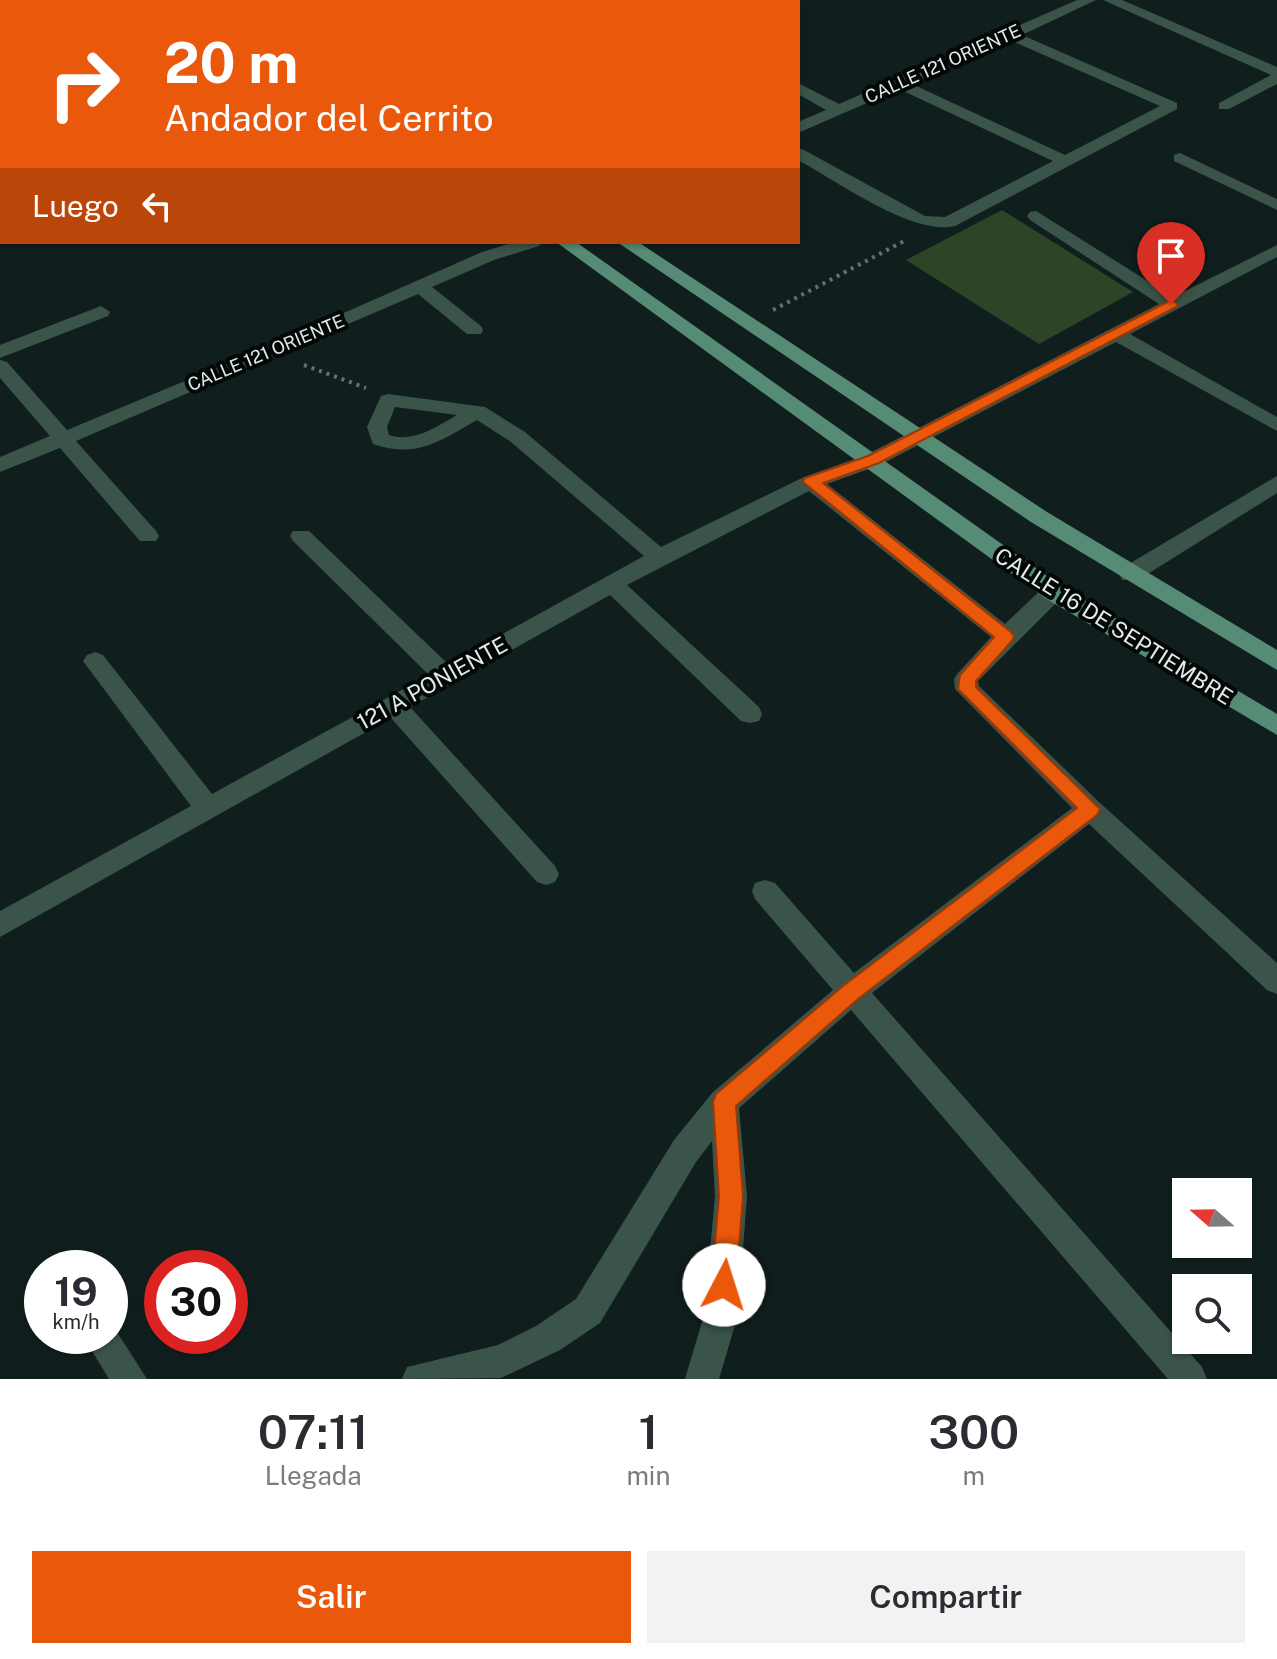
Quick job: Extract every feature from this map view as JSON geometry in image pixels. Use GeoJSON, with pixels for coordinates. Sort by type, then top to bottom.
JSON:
{"type":"FeatureCollection","features":[{"type":"Feature","properties":{"kind":"main road","name":"CALLE 16 DE SEPTIEMBRE"},"geometry":{"type":"LineString","coordinates":[[568,244],[1053,592],[1277,726]]}},
{"type":"Feature","properties":{"kind":"main road"},"geometry":{"type":"LineString","coordinates":[[629,244],[1130,574],[1277,661]]}},
{"type":"Feature","properties":{"kind":"street","name":"CALLE 121 ORIENTE"},"geometry":{"type":"LineString","coordinates":[[800,127],[1089,0]]}},
{"type":"Feature","properties":{"kind":"street"},"geometry":{"type":"LineString","coordinates":[[1110,0],[1277,72]]}},
{"type":"Feature","properties":{"kind":"street"},"geometry":{"type":"LineString","coordinates":[[800,154],[919,220],[935,224],[949,222],[1172,106],[1010,35]]}},
{"type":"Feature","properties":{"kind":"street"},"geometry":{"type":"LineString","coordinates":[[1224,106],[1277,78]]}},
{"type":"Feature","properties":{"kind":"street"},"geometry":{"type":"LineString","coordinates":[[898,83],[1065,161]]}},
{"type":"Feature","properties":{"kind":"street"},"geometry":{"type":"LineString","coordinates":[[800,89],[838,110]]}},
{"type":"Feature","properties":{"kind":"street"},"geometry":{"type":"LineString","coordinates":[[1253,91],[1277,102]]}},
{"type":"Feature","properties":{"kind":"street"},"geometry":{"type":"LineString","coordinates":[[1180,158],[1277,205]]}},
{"type":"Feature","properties":{"kind":"street"},"geometry":{"type":"LineString","coordinates":[[1036,216],[1171,304]]}},
{"type":"Feature","properties":{"kind":"street"},"geometry":{"type":"LineString","coordinates":[[473,244],[488,256]]}},
{"type":"Feature","properties":{"kind":"street","name":"CALLE 121 ORIENTE"},"geometry":{"type":"LineString","coordinates":[[0,465],[276,350],[488,256],[527,244]]}},
{"type":"Feature","properties":{"kind":"street","name":"121 A PONIENTE"},"geometry":{"type":"LineString","coordinates":[[0,925],[659,557],[811,482],[873,460],[1277,250]]}},
{"type":"Feature","properties":{"kind":"street"},"geometry":{"type":"LineString","coordinates":[[1255,261],[1277,273]]}},
{"type":"Feature","properties":{"kind":"street"},"geometry":{"type":"LineString","coordinates":[[421,287],[474,330]]}},
{"type":"Feature","properties":{"kind":"street"},"geometry":{"type":"LineString","coordinates":[[0,352],[101,312]]}},
{"type":"Feature","properties":{"kind":"street"},"geometry":{"type":"LineString","coordinates":[[1116,334],[1277,425]]}},
{"type":"Feature","properties":{"kind":"street"},"geometry":{"type":"LineString","coordinates":[[0,366],[148,536]]}},
{"type":"Feature","properties":{"kind":"street"},"geometry":{"type":"LineString","coordinates":[[478,411],[417,444],[391,445],[380,439],[377,427],[388,400],[478,411],[529,445],[659,557]]}},
{"type":"Feature","properties":{"kind":"street"},"geometry":{"type":"LineString","coordinates":[[811,482],[1005,637]]}},
{"type":"Feature","properties":{"kind":"street"},"geometry":{"type":"LineString","coordinates":[[1130,574],[1277,483]]}},
{"type":"Feature","properties":{"kind":"street"},"geometry":{"type":"LineString","coordinates":[[301,536],[445,676]]}},
{"type":"Feature","properties":{"kind":"street"},"geometry":{"type":"LineString","coordinates":[[611,583],[750,714]]}},
{"type":"Feature","properties":{"kind":"street"},"geometry":{"type":"LineString","coordinates":[[1053,592],[966,679],[967,689],[1090,809],[1277,981]]}},
{"type":"Feature","properties":{"kind":"street"},"geometry":{"type":"LineString","coordinates":[[95,661],[209,810]]}},
{"type":"Feature","properties":{"kind":"street"},"geometry":{"type":"LineString","coordinates":[[393,704],[546,874]]}},
{"type":"Feature","properties":{"kind":"street"},"geometry":{"type":"LineString","coordinates":[[419,1379],[501,1361],[548,1338],[588,1311],[685,1151],[724,1102],[850,993],[1090,809]]}},
{"type":"Feature","properties":{"kind":"street"},"geometry":{"type":"LineString","coordinates":[[765,891],[850,993],[1190,1379]]}},
{"type":"Feature","properties":{"kind":"street"},"geometry":{"type":"LineString","coordinates":[[702,1379],[721,1315],[731,1196],[724,1102]]}},
{"type":"Feature","properties":{"kind":"street"},"geometry":{"type":"LineString","coordinates":[[112,1354],[130,1379]]}},
{"type":"Feature","properties":{"kind":"path"},"geometry":{"type":"LineString","coordinates":[[747,324],[935,224]]}},
{"type":"Feature","properties":{"kind":"path"},"geometry":{"type":"LineString","coordinates":[[276,350],[316,372],[367,388],[388,400]]}},
{"type":"Feature","properties":{"kind":"green space"},"geometry":{"type":"Polygon","coordinates":[[[1002,210],[1133,292],[1039,344],[906,260],[1002,210]]]}},
{"type":"Feature","properties":{"kind":"route"},"geometry":{"type":"LineString","coordinates":[[724,1285],[731,1196],[724,1102],[850,993],[1090,809],[967,689],[966,679],[1005,637],[811,482],[873,460],[1171,304]]}}]}
